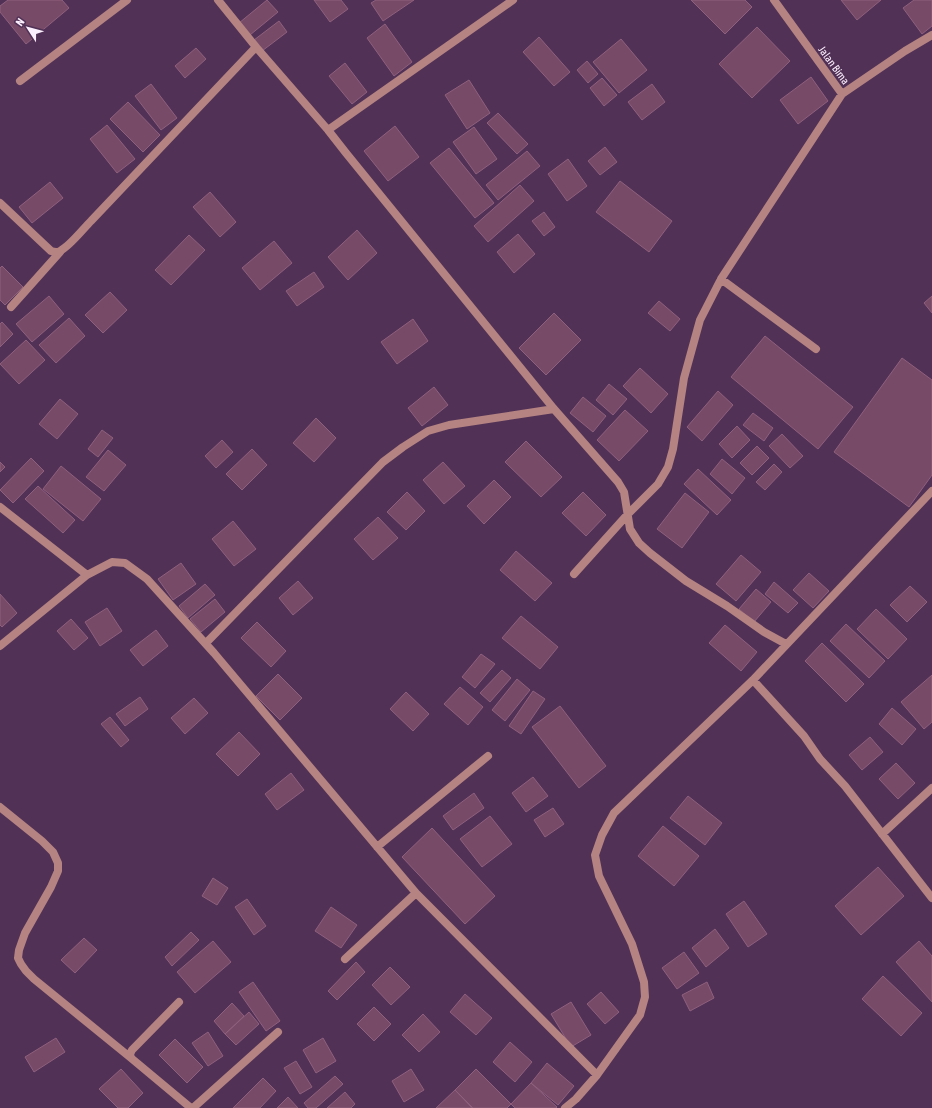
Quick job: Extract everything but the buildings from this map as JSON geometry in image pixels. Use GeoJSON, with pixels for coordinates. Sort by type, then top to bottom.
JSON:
{"type":"FeatureCollection","features":[{"type":"Feature","properties":{"kind":"street"},"geometry":{"type":"LineString","coordinates":[[20,81],[126,0]]}},
{"type":"Feature","properties":{"kind":"street"},"geometry":{"type":"LineString","coordinates":[[218,0],[256,47],[328,130],[554,410],[618,482],[624,492],[630,529],[639,543],[686,581],[727,606],[764,632],[786,644]]}},
{"type":"Feature","properties":{"kind":"street"},"geometry":{"type":"LineString","coordinates":[[328,130],[513,0]]}},
{"type":"Feature","properties":{"kind":"street","name":"Jalan Bima"},"geometry":{"type":"LineString","coordinates":[[774,0],[842,94],[905,51],[932,35]]}},
{"type":"Feature","properties":{"kind":"street"},"geometry":{"type":"LineString","coordinates":[[11,307],[60,252],[68,246],[256,47]]}},
{"type":"Feature","properties":{"kind":"street"},"geometry":{"type":"LineString","coordinates":[[574,574],[628,514],[658,484],[668,466],[673,449],[684,378],[700,320],[721,279],[842,94]]}},
{"type":"Feature","properties":{"kind":"street"},"geometry":{"type":"LineString","coordinates":[[0,203],[51,251],[55,253],[60,252]]}},
{"type":"Feature","properties":{"kind":"street"},"geometry":{"type":"LineString","coordinates":[[721,279],[816,349]]}},
{"type":"Feature","properties":{"kind":"street"},"geometry":{"type":"LineString","coordinates":[[206,644],[383,462],[403,447],[428,431],[449,426],[554,410]]}},
{"type":"Feature","properties":{"kind":"street"},"geometry":{"type":"LineString","coordinates":[[565,1108],[576,1099],[597,1076],[640,1015],[645,997],[644,982],[632,944],[599,876],[595,855],[602,835],[614,813],[753,680],[932,491]]}},
{"type":"Feature","properties":{"kind":"street"},"geometry":{"type":"LineString","coordinates":[[0,507],[87,575]]}},
{"type":"Feature","properties":{"kind":"street"},"geometry":{"type":"LineString","coordinates":[[0,646],[87,575],[112,562],[125,563],[147,579],[206,644],[416,893],[597,1076]]}},
{"type":"Feature","properties":{"kind":"street"},"geometry":{"type":"LineString","coordinates":[[753,680],[804,736],[820,759],[845,786],[932,898]]}},
{"type":"Feature","properties":{"kind":"street"},"geometry":{"type":"LineString","coordinates":[[378,847],[488,756]]}},
{"type":"Feature","properties":{"kind":"street"},"geometry":{"type":"LineString","coordinates":[[882,834],[932,788]]}},
{"type":"Feature","properties":{"kind":"street"},"geometry":{"type":"LineString","coordinates":[[0,807],[42,841],[52,852],[58,863],[58,870],[51,887],[25,933],[19,950],[18,958],[21,964],[34,979],[192,1108],[278,1032]]}},
{"type":"Feature","properties":{"kind":"street"},"geometry":{"type":"LineString","coordinates":[[345,960],[416,893]]}},
{"type":"Feature","properties":{"kind":"street"},"geometry":{"type":"LineString","coordinates":[[131,1058],[130,1054],[132,1050],[179,1002]]}}]}
